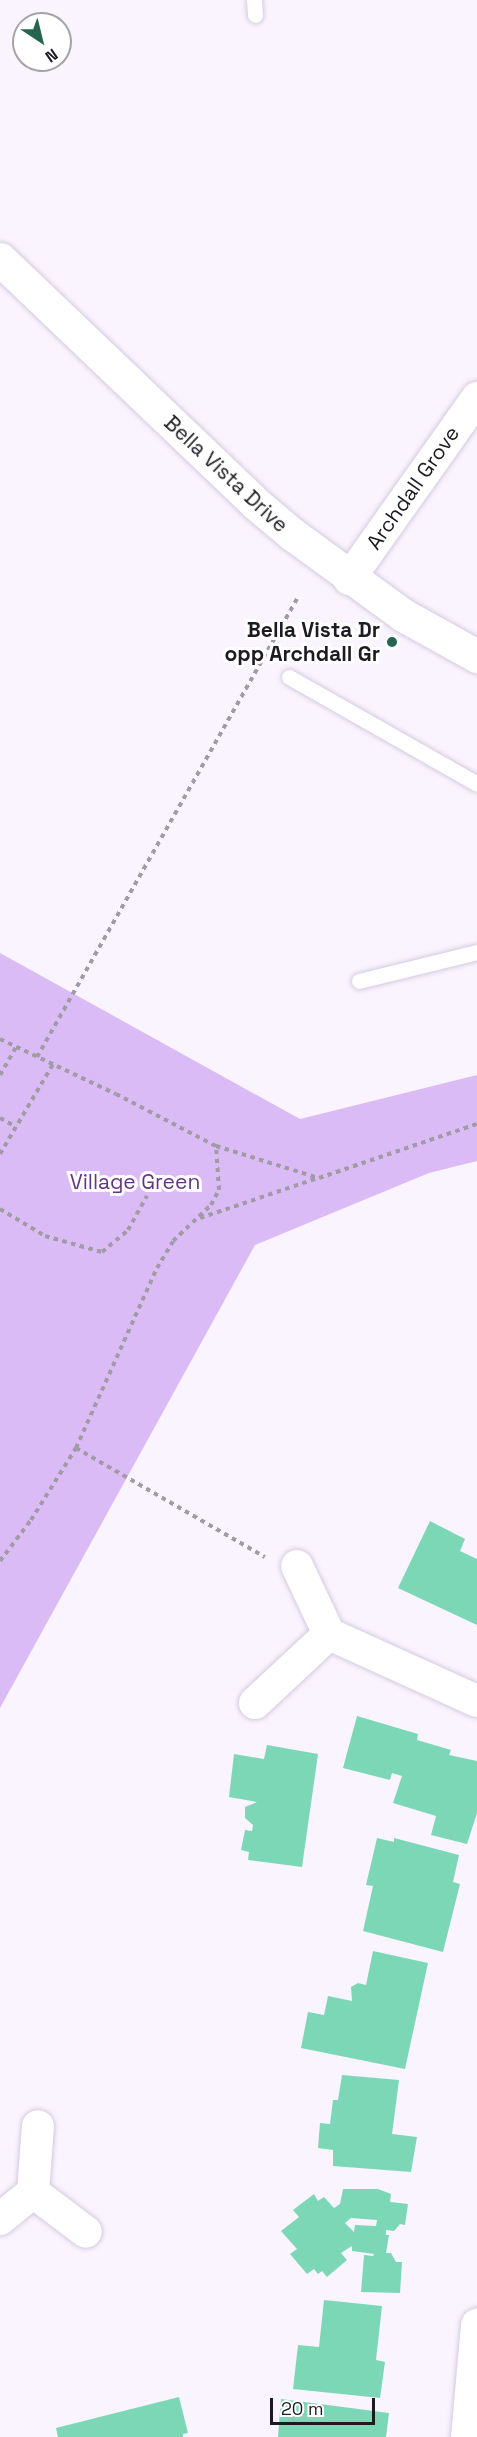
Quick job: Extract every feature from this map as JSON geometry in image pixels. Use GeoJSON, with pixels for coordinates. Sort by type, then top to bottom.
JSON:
{"type":"FeatureCollection","features":[{"type":"Feature","properties":{"kind":"street","name":"Bella Vista Drive"},"geometry":{"type":"LineString","coordinates":[[0,259],[255,502],[350,579],[403,615],[477,656]]}},
{"type":"Feature","properties":{"kind":"street","name":"Archdall Grove"},"geometry":{"type":"LineString","coordinates":[[350,579],[477,398]]}},
{"type":"Feature","properties":{"kind":"street"},"geometry":{"type":"LineString","coordinates":[[297,1566],[328,1634],[477,1701]]}},
{"type":"Feature","properties":{"kind":"street"},"geometry":{"type":"LineString","coordinates":[[255,1703],[328,1634]]}},
{"type":"Feature","properties":{"kind":"street"},"geometry":{"type":"LineString","coordinates":[[0,2219],[33,2192],[38,2126]]}},
{"type":"Feature","properties":{"kind":"street"},"geometry":{"type":"LineString","coordinates":[[33,2192],[86,2232]]}},
{"type":"Feature","properties":{"kind":"street"},"geometry":{"type":"LineString","coordinates":[[467,2437],[477,2324]]}},
{"type":"Feature","properties":{"kind":"lane"},"geometry":{"type":"LineString","coordinates":[[289,677],[477,784]]}},
{"type":"Feature","properties":{"kind":"lane"},"geometry":{"type":"LineString","coordinates":[[359,981],[477,952]]}},
{"type":"Feature","properties":{"kind":"path"},"geometry":{"type":"LineString","coordinates":[[37,1057],[298,597]]}},
{"type":"Feature","properties":{"kind":"path"},"geometry":{"type":"LineString","coordinates":[[0,1039],[116,1094],[216,1146],[319,1178]]}},
{"type":"Feature","properties":{"kind":"path"},"geometry":{"type":"LineString","coordinates":[[0,1075],[16,1047]]}},
{"type":"Feature","properties":{"kind":"path"},"geometry":{"type":"LineString","coordinates":[[0,1154],[53,1064]]}},
{"type":"Feature","properties":{"kind":"path"},"geometry":{"type":"LineString","coordinates":[[0,1118],[16,1127]]}},
{"type":"Feature","properties":{"kind":"path"},"geometry":{"type":"LineString","coordinates":[[199,1218],[477,1124]]}},
{"type":"Feature","properties":{"kind":"path"},"geometry":{"type":"LineString","coordinates":[[0,1561],[31,1520],[76,1448],[157,1268],[173,1241],[211,1205],[219,1190],[216,1146]]}},
{"type":"Feature","properties":{"kind":"path"},"geometry":{"type":"LineString","coordinates":[[0,1209],[45,1236],[102,1252],[128,1230],[147,1196]]}},
{"type":"Feature","properties":{"kind":"path"},"geometry":{"type":"LineString","coordinates":[[76,1448],[271,1560],[297,1566]]}},
{"type":"Feature","properties":{"kind":"green space","name":"Village Green"},"geometry":{"type":"Polygon","coordinates":[[[0,953],[300,1119],[477,1075],[477,1161],[429,1173],[255,1245],[0,1708],[0,953]]]}},
{"type":"Feature","properties":{"kind":"building"},"geometry":{"type":"Polygon","coordinates":[[[430,1521],[465,1539],[460,1551],[477,1559],[477,1625],[398,1588],[430,1521]]]}},
{"type":"Feature","properties":{"kind":"building"},"geometry":{"type":"Polygon","coordinates":[[[357,1716],[418,1734],[417,1740],[451,1750],[449,1755],[477,1761],[477,1813],[467,1844],[431,1835],[436,1816],[393,1803],[402,1776],[392,1773],[390,1780],[343,1768],[357,1716]]]}},
{"type":"Feature","properties":{"kind":"building"},"geometry":{"type":"Polygon","coordinates":[[[267,1745],[318,1754],[302,1867],[248,1860],[249,1852],[241,1850],[245,1830],[252,1831],[253,1825],[245,1818],[245,1807],[257,1802],[229,1797],[234,1754],[264,1759],[267,1745]]]}},
{"type":"Feature","properties":{"kind":"building"},"geometry":{"type":"Polygon","coordinates":[[[377,1838],[394,1842],[394,1838],[459,1855],[453,1882],[460,1884],[443,1952],[363,1931],[373,1886],[366,1885],[377,1838]]]}},
{"type":"Feature","properties":{"kind":"building"},"geometry":{"type":"Polygon","coordinates":[[[373,1951],[428,1963],[405,2069],[301,2048],[308,2012],[324,2015],[328,1996],[352,2001],[351,1987],[358,1983],[366,1985],[373,1951]]]}},
{"type":"Feature","properties":{"kind":"building"},"geometry":{"type":"Polygon","coordinates":[[[342,2075],[399,2080],[392,2134],[417,2137],[411,2172],[333,2166],[333,2150],[318,2148],[320,2123],[330,2124],[333,2100],[338,2100],[342,2075]]]}},
{"type":"Feature","properties":{"kind":"building"},"geometry":{"type":"Polygon","coordinates":[[[343,2189],[378,2189],[391,2194],[390,2202],[408,2204],[405,2225],[400,2224],[394,2231],[386,2230],[386,2235],[389,2235],[386,2253],[391,2253],[396,2262],[402,2262],[400,2293],[361,2292],[364,2255],[373,2256],[374,2254],[352,2251],[352,2246],[341,2253],[347,2260],[327,2277],[322,2271],[318,2274],[314,2269],[307,2274],[290,2254],[297,2249],[281,2231],[299,2217],[293,2210],[314,2194],[318,2201],[324,2197],[334,2208],[340,2204],[343,2189]],[[351,2218],[345,2223],[354,2232],[355,2225],[376,2226],[377,2220],[351,2218]]]}},
{"type":"Feature","properties":{"kind":"building"},"geometry":{"type":"Polygon","coordinates":[[[324,2300],[382,2306],[376,2360],[385,2362],[380,2398],[293,2389],[298,2345],[319,2347],[324,2300]]]}},
{"type":"Feature","properties":{"kind":"building"},"geometry":{"type":"Polygon","coordinates":[[[179,2397],[188,2433],[183,2434],[183,2437],[58,2437],[56,2428],[179,2397]]]}},
{"type":"Feature","properties":{"kind":"building"},"geometry":{"type":"Polygon","coordinates":[[[281,2399],[389,2413],[386,2437],[278,2437],[281,2399]]]}},
{"type":"Feature","properties":{"kind":"place","name":"Bella Vista Dr opp Archdall Gr"},"geometry":{"type":"Point","coordinates":[392,642]}}]}
